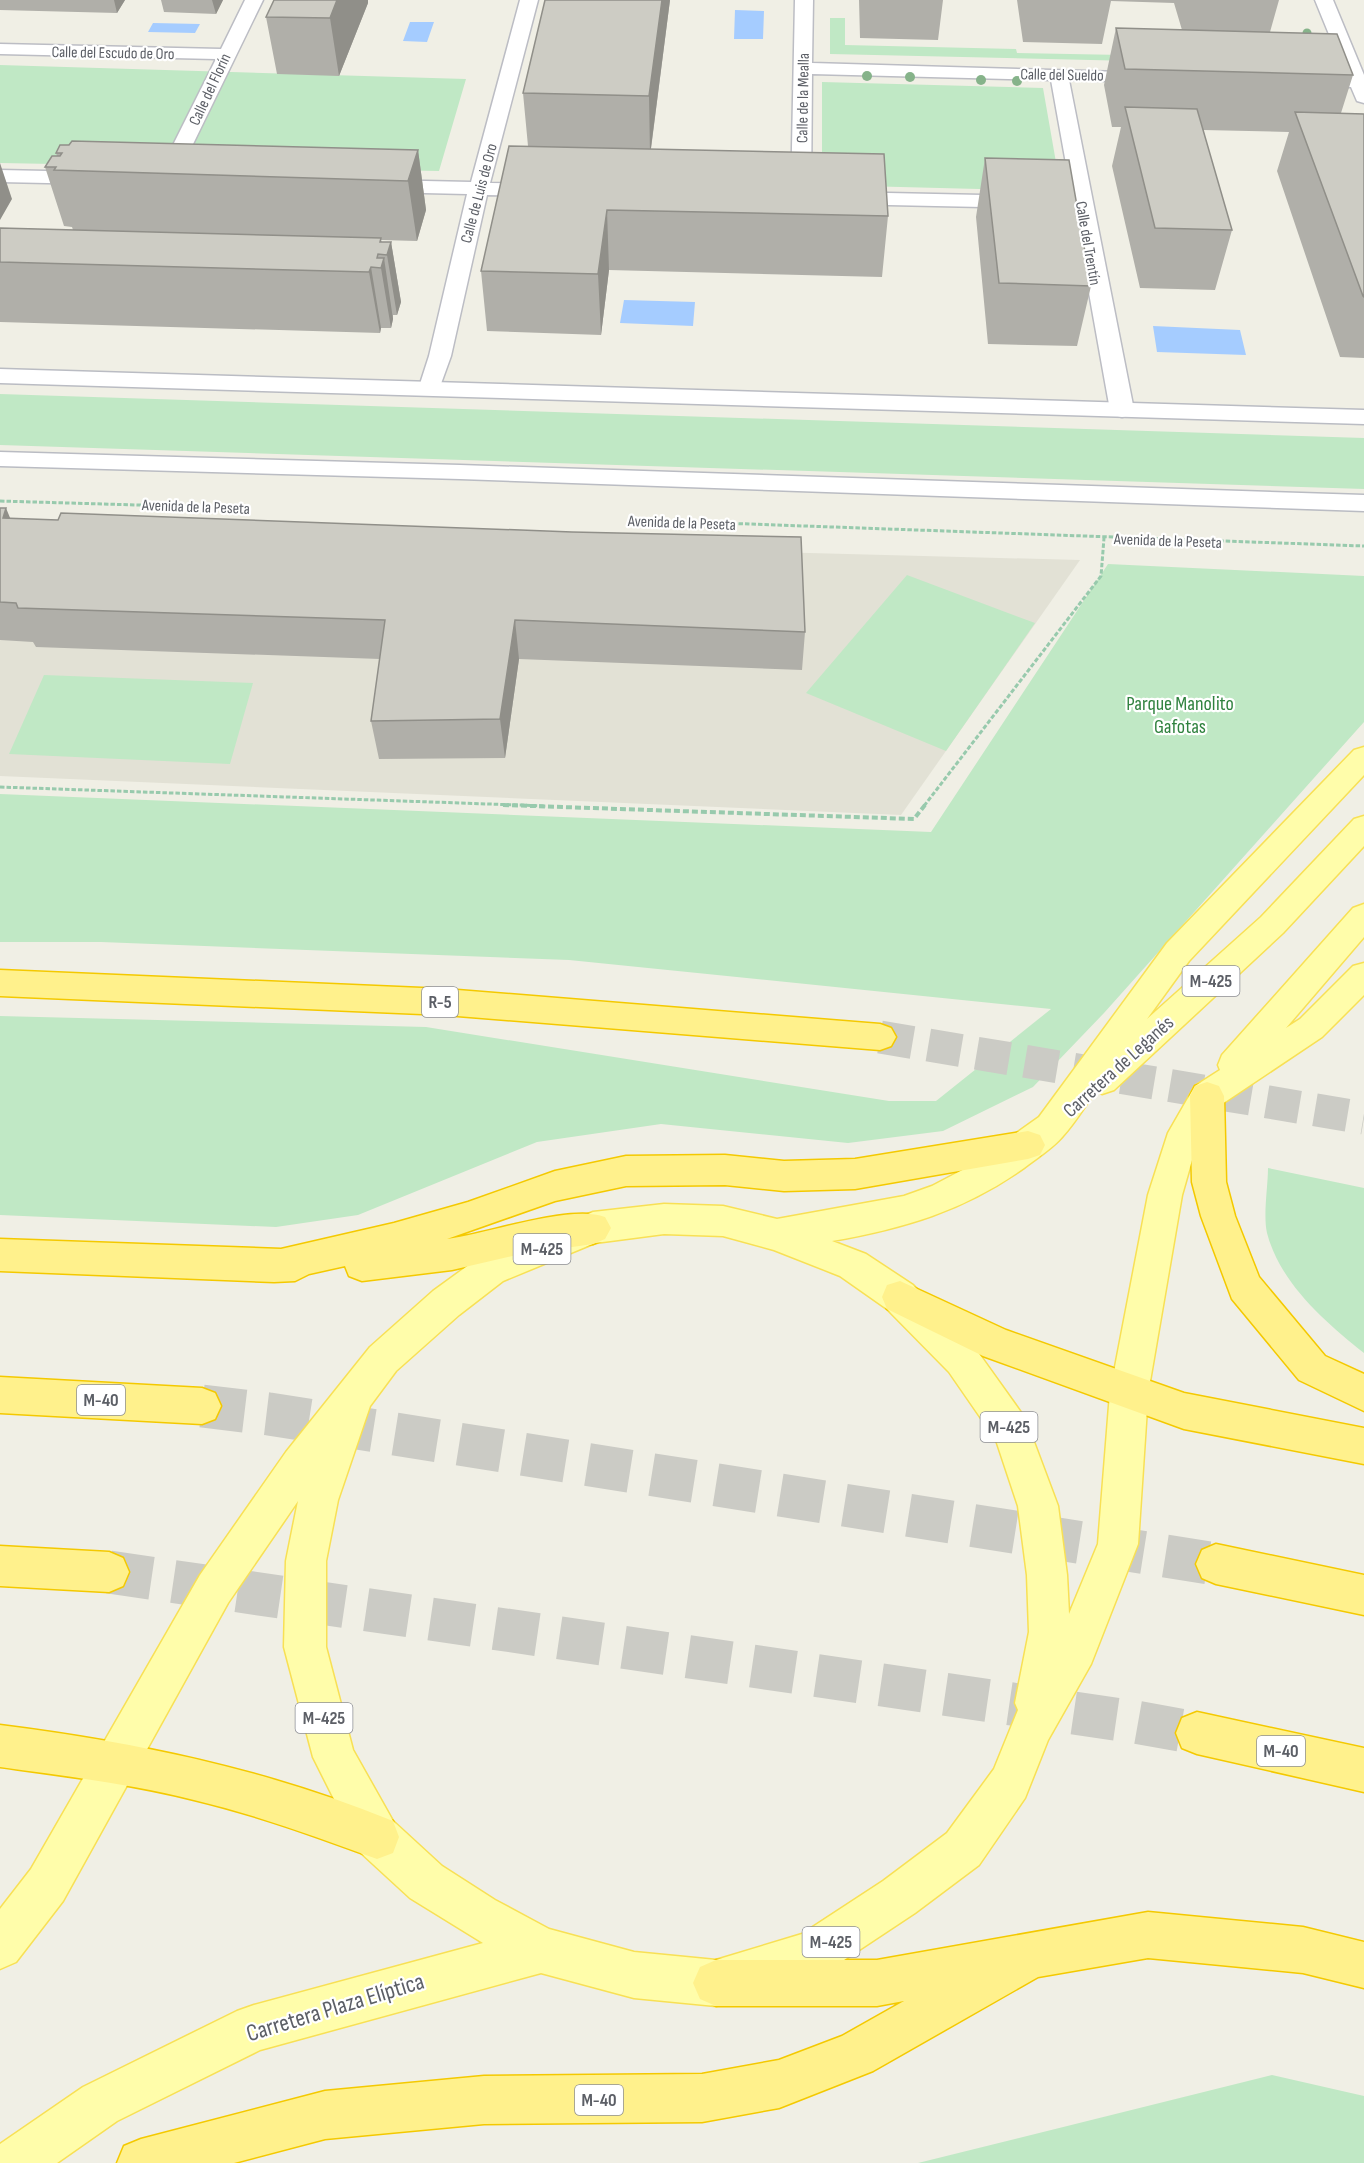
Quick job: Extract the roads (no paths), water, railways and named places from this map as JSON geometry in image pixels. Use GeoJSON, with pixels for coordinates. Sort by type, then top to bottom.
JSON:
{"type":"FeatureCollection","features":[{"type":"Feature","properties":{"kind":"highway","name":"R-5"},"geometry":{"type":"LineString","coordinates":[[0,983],[445,1002],[880,1037]]}},
{"type":"Feature","properties":{"kind":"highway"},"geometry":{"type":"LineString","coordinates":[[1207,1096],[1209,1182],[1218,1216],[1245,1287],[1312,1368],[1364,1393]]}},
{"type":"Feature","properties":{"kind":"highway"},"geometry":{"type":"LineString","coordinates":[[274,1266],[394,1239],[468,1217],[555,1186],[626,1171],[725,1170],[784,1176],[855,1174],[1040,1136]]}},
{"type":"Feature","properties":{"kind":"highway"},"geometry":{"type":"LineString","coordinates":[[0,1255],[274,1266],[371,1264],[452,1254],[518,1239],[593,1228]]}},
{"type":"Feature","properties":{"kind":"highway","name":"M-425"},"geometry":{"type":"LineString","coordinates":[[900,1297],[996,1344],[1129,1393]]}},
{"type":"Feature","properties":{"kind":"highway"},"geometry":{"type":"LineString","coordinates":[[1129,1393],[1184,1411],[1364,1446]]}},
{"type":"Feature","properties":{"kind":"highway","name":"M-40"},"geometry":{"type":"LineString","coordinates":[[0,1395],[202,1406]]}},
{"type":"Feature","properties":{"kind":"highway"},"geometry":{"type":"LineString","coordinates":[[1216,1564],[1364,1595]]}},
{"type":"Feature","properties":{"kind":"highway"},"geometry":{"type":"LineString","coordinates":[[0,1566],[109,1572]]}},
{"type":"Feature","properties":{"kind":"highway","name":"M-40"},"geometry":{"type":"LineString","coordinates":[[1197,1733],[1364,1770]]}},
{"type":"Feature","properties":{"kind":"highway"},"geometry":{"type":"LineString","coordinates":[[0,1746],[63,1754],[193,1778],[286,1804],[377,1837]]}},
{"type":"Feature","properties":{"kind":"highway","name":"M-40"},"geometry":{"type":"LineString","coordinates":[[716,1983],[877,1983],[1148,1935],[1302,1950],[1364,1965]]}},
{"type":"Feature","properties":{"kind":"highway","name":"M-40"},"geometry":{"type":"LineString","coordinates":[[141,2163],[325,2115],[484,2100],[702,2098],[780,2084],[856,2054],[1030,1956]]}},
{"type":"Feature","properties":{"kind":"main road"},"geometry":{"type":"LineString","coordinates":[[1040,1136],[1178,952],[1364,758]]}},
{"type":"Feature","properties":{"kind":"main road","name":"Carretera de Leganés"},"geometry":{"type":"LineString","coordinates":[[1040,1136],[1272,925],[1364,827]]}},
{"type":"Feature","properties":{"kind":"main road","name":"M-425"},"geometry":{"type":"LineString","coordinates":[[354,1396],[318,1500],[306,1561],[305,1647],[334,1757],[377,1837],[426,1882],[478,1916],[541,1950],[634,1975],[716,1983],[813,1954],[899,1897],[963,1849],[1010,1783],[1031,1728],[1077,1649],[1118,1544],[1129,1393],[1165,1195],[1180,1143],[1207,1096],[1364,916]]}},
{"type":"Feature","properties":{"kind":"main road"},"geometry":{"type":"LineString","coordinates":[[1207,1096],[1311,1028],[1364,975]]}},
{"type":"Feature","properties":{"kind":"main road","name":"M-425"},"geometry":{"type":"LineString","coordinates":[[777,1235],[905,1210],[957,1191],[1040,1136]]}},
{"type":"Feature","properties":{"kind":"main road","name":"M-425"},"geometry":{"type":"LineString","coordinates":[[0,1946],[47,1885],[214,1589],[300,1465],[383,1359],[447,1303],[490,1270],[593,1228],[664,1219],[723,1221],[777,1235],[853,1265],[900,1297],[962,1360],[1012,1431],[1038,1506],[1047,1575],[1050,1632],[1031,1728]]}},
{"type":"Feature","properties":{"kind":"main road","name":"Carretera Plaza Elíptica"},"geometry":{"type":"LineString","coordinates":[[15,2163],[100,2104],[254,2028],[541,1950]]}},
{"type":"Feature","properties":{"kind":"street","name":"Calle del Florín"},"geometry":{"type":"LineString","coordinates":[[166,179],[254,0]]}},
{"type":"Feature","properties":{"kind":"street","name":"Calle de Luis de Oro"},"geometry":{"type":"LineString","coordinates":[[430,387],[529,0]]}},
{"type":"Feature","properties":{"kind":"street","name":"Calle de la Mealla"},"geometry":{"type":"LineString","coordinates":[[804,0],[803,68],[791,197],[1082,203]]}},
{"type":"Feature","properties":{"kind":"street"},"geometry":{"type":"LineString","coordinates":[[1284,80],[1361,89],[1324,0]]}},
{"type":"Feature","properties":{"kind":"street","name":"Calle del Escudo de Oro"},"geometry":{"type":"LineString","coordinates":[[0,49],[226,54]]}},
{"type":"Feature","properties":{"kind":"street","name":"Calle del Sueldo"},"geometry":{"type":"LineString","coordinates":[[803,68],[1169,77]]}},
{"type":"Feature","properties":{"kind":"street","name":"Calle del Trentín"},"geometry":{"type":"LineString","coordinates":[[1059,74],[1122,410]]}},
{"type":"Feature","properties":{"kind":"street"},"geometry":{"type":"LineString","coordinates":[[0,176],[118,178]]}},
{"type":"Feature","properties":{"kind":"street"},"geometry":{"type":"LineString","coordinates":[[142,179],[189,180]]}},
{"type":"Feature","properties":{"kind":"street"},"geometry":{"type":"LineString","coordinates":[[364,185],[568,191]]}},
{"type":"Feature","properties":{"kind":"street"},"geometry":{"type":"LineString","coordinates":[[0,376],[430,387],[1364,417]]}},
{"type":"Feature","properties":{"kind":"street"},"geometry":{"type":"LineString","coordinates":[[0,459],[460,472],[1364,503]]}},
{"type":"Feature","properties":{"kind":"water"},"geometry":{"type":"Polygon","coordinates":[[[735,10],[764,11],[763,39],[734,39],[735,10]]]}},
{"type":"Feature","properties":{"kind":"water"},"geometry":{"type":"Polygon","coordinates":[[[410,22],[434,22],[427,42],[403,41],[410,22]]]}},
{"type":"Feature","properties":{"kind":"water"},"geometry":{"type":"Polygon","coordinates":[[[153,23],[200,24],[195,33],[148,32],[153,23]]]}},
{"type":"Feature","properties":{"kind":"water"},"geometry":{"type":"Polygon","coordinates":[[[624,300],[695,302],[693,326],[620,323],[624,300]]]}},
{"type":"Feature","properties":{"kind":"water"},"geometry":{"type":"Polygon","coordinates":[[[1153,326],[1240,330],[1246,355],[1157,352],[1153,326]]]}},
{"type":"Feature","properties":{"kind":"tunnel"},"geometry":{"type":"LineString","coordinates":[[880,1037],[1364,1118]]}},
{"type":"Feature","properties":{"kind":"tunnel"},"geometry":{"type":"LineString","coordinates":[[202,1406],[269,1414],[1216,1564]]}},
{"type":"Feature","properties":{"kind":"tunnel"},"geometry":{"type":"LineString","coordinates":[[109,1572],[1135,1722],[1197,1733]]}},
{"type":"Feature","properties":{"kind":"park label","name":"Parque Manolito Gafotas"},"geometry":{"type":"Point","coordinates":[1180,714]}}]}
